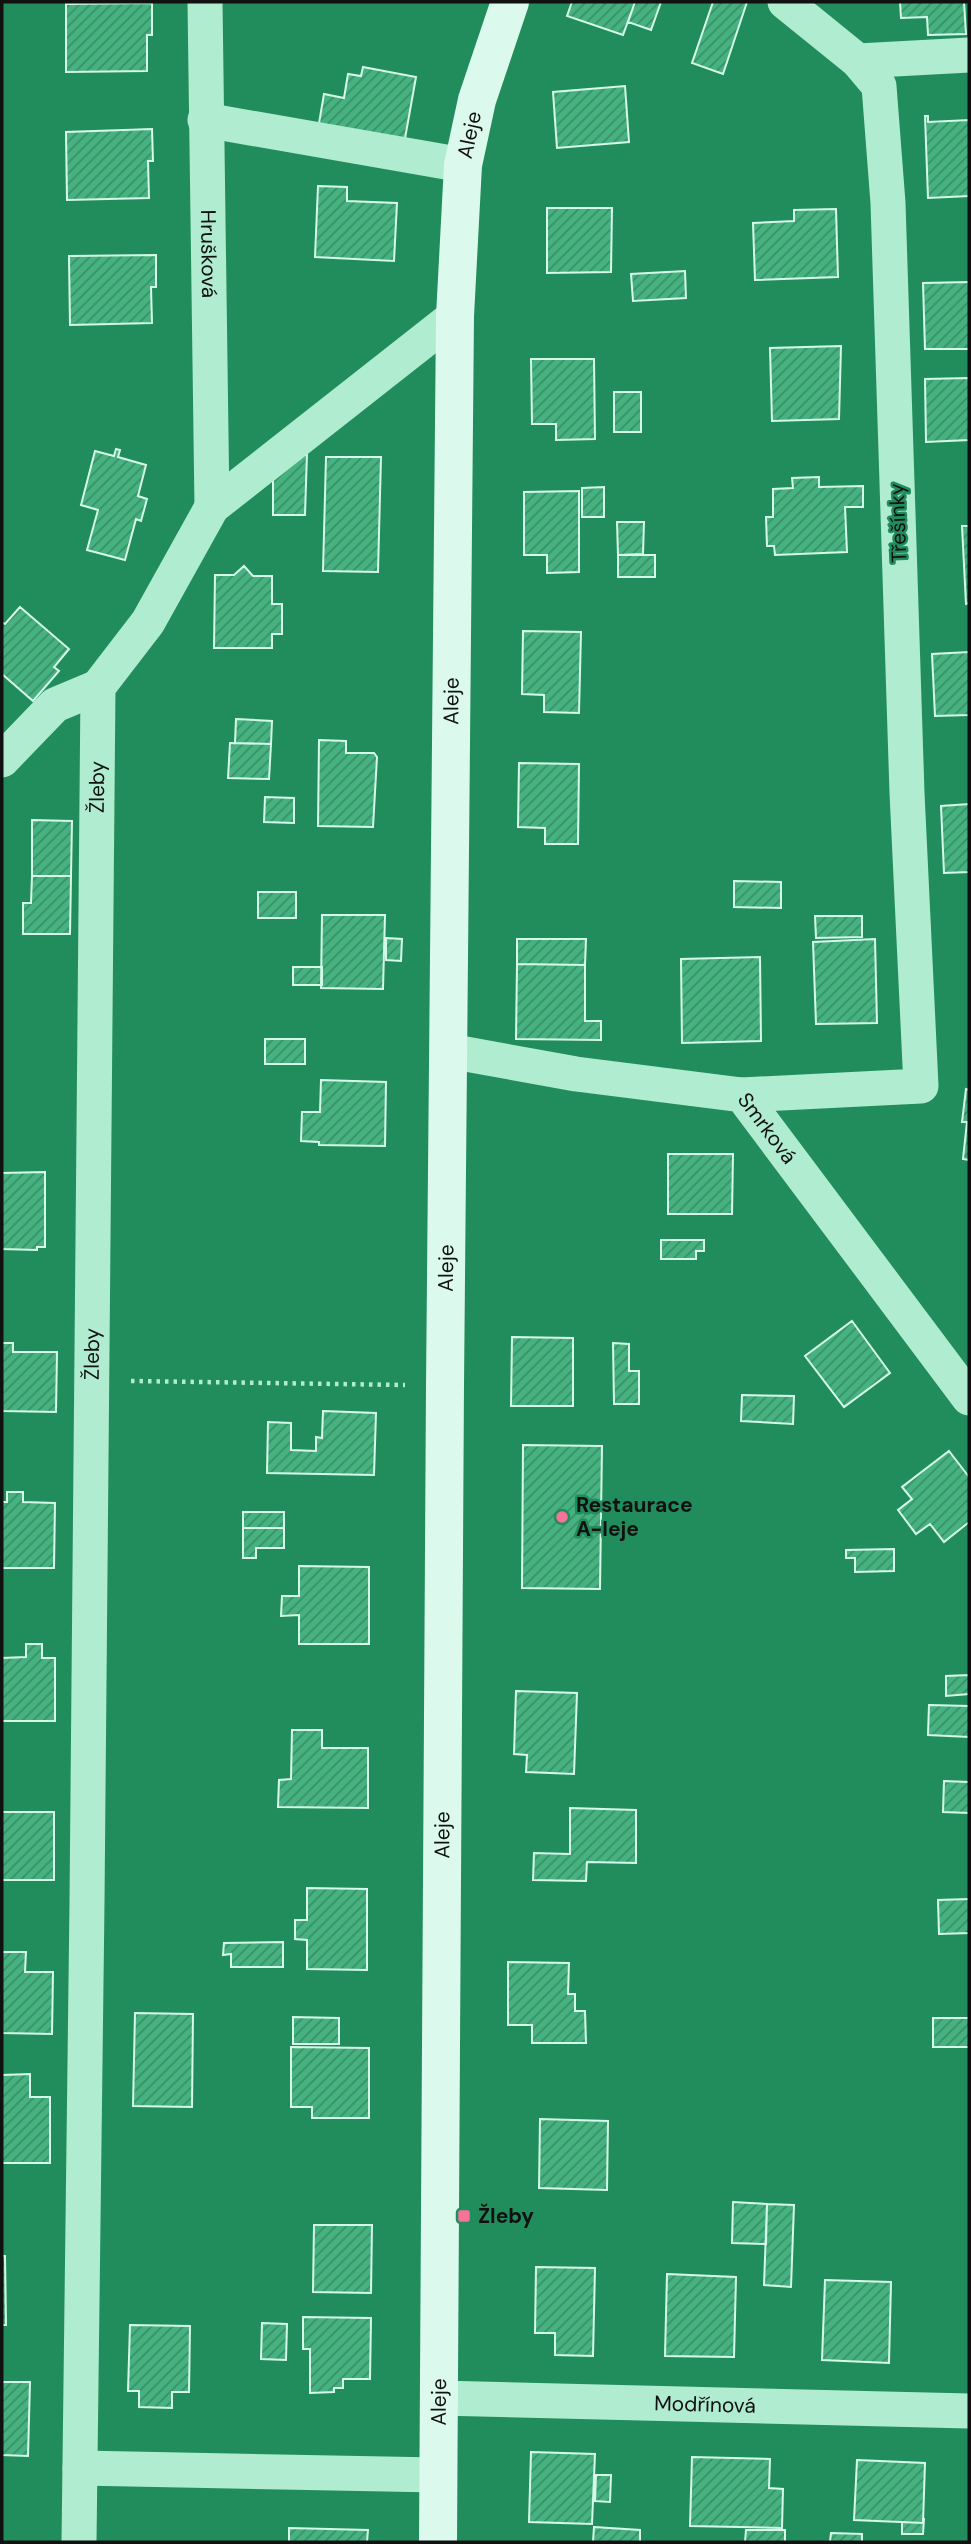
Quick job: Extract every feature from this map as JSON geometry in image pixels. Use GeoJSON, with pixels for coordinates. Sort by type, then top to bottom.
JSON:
{"type":"FeatureCollection","features":[{"type":"Feature","properties":{"kind":"street","name":"Hrušková"},"geometry":{"type":"LineString","coordinates":[[205,2],[212,507]]}},
{"type":"Feature","properties":{"kind":"street","name":"Aleje"},"geometry":{"type":"LineString","coordinates":[[438,2542],[455,316],[463,166],[477,100],[510,2]]}},
{"type":"Feature","properties":{"kind":"street","name":"Třešínky"},"geometry":{"type":"LineString","coordinates":[[742,1095],[921,1086],[906,779],[888,203],[880,86],[858,61],[785,2]]}},
{"type":"Feature","properties":{"kind":"street"},"geometry":{"type":"LineString","coordinates":[[858,61],[969,55]]}},
{"type":"Feature","properties":{"kind":"street"},"geometry":{"type":"LineString","coordinates":[[205,120],[463,166]]}},
{"type":"Feature","properties":{"kind":"street"},"geometry":{"type":"LineString","coordinates":[[2,760],[55,705],[98,687],[148,622],[212,507],[455,316]]}},
{"type":"Feature","properties":{"kind":"street","name":"Žleby"},"geometry":{"type":"LineString","coordinates":[[79,2542],[98,687]]}},
{"type":"Feature","properties":{"kind":"street","name":"Smrková"},"geometry":{"type":"LineString","coordinates":[[449,1051],[576,1074],[742,1095],[969,1398]]}},
{"type":"Feature","properties":{"kind":"street","name":"Modřínová"},"geometry":{"type":"LineString","coordinates":[[439,2398],[969,2411]]}},
{"type":"Feature","properties":{"kind":"street"},"geometry":{"type":"LineString","coordinates":[[80,2468],[438,2475]]}},
{"type":"Feature","properties":{"kind":"path"},"geometry":{"type":"LineString","coordinates":[[91,1381],[445,1385]]}},
{"type":"Feature","properties":{"kind":"building"},"geometry":{"type":"Polygon","coordinates":[[[572,2],[635,2],[623,35],[567,16],[572,2]]]}},
{"type":"Feature","properties":{"kind":"building"},"geometry":{"type":"Polygon","coordinates":[[[635,2],[661,2],[651,30],[628,22],[635,2]]]}},
{"type":"Feature","properties":{"kind":"building"},"geometry":{"type":"Polygon","coordinates":[[[713,2],[747,2],[723,74],[692,63],[713,2]]]}},
{"type":"Feature","properties":{"kind":"building"},"geometry":{"type":"Polygon","coordinates":[[[900,2],[964,2],[966,34],[928,35],[927,17],[901,18],[900,2]]]}},
{"type":"Feature","properties":{"kind":"building"},"geometry":{"type":"Polygon","coordinates":[[[152,3],[152,35],[147,35],[147,71],[66,72],[66,4],[152,3]]]}},
{"type":"Feature","properties":{"kind":"building"},"geometry":{"type":"Polygon","coordinates":[[[363,67],[416,77],[404,144],[318,129],[324,94],[344,98],[348,74],[361,76],[363,67]]]}},
{"type":"Feature","properties":{"kind":"building"},"geometry":{"type":"Polygon","coordinates":[[[625,86],[629,142],[557,148],[553,92],[625,86]]]}},
{"type":"Feature","properties":{"kind":"building"},"geometry":{"type":"Polygon","coordinates":[[[925,116],[928,116],[928,122],[969,120],[969,196],[928,198],[925,116]]]}},
{"type":"Feature","properties":{"kind":"building"},"geometry":{"type":"Polygon","coordinates":[[[152,129],[153,161],[148,161],[149,198],[67,200],[66,132],[152,129]]]}},
{"type":"Feature","properties":{"kind":"building"},"geometry":{"type":"Polygon","coordinates":[[[318,186],[347,187],[347,201],[397,203],[394,261],[315,257],[318,186]]]}},
{"type":"Feature","properties":{"kind":"building"},"geometry":{"type":"Polygon","coordinates":[[[547,208],[612,208],[611,272],[547,273],[547,208]]]}},
{"type":"Feature","properties":{"kind":"building"},"geometry":{"type":"Polygon","coordinates":[[[836,209],[838,277],[755,280],[753,223],[794,221],[794,210],[836,209]]]}},
{"type":"Feature","properties":{"kind":"building"},"geometry":{"type":"Polygon","coordinates":[[[156,255],[156,287],[151,287],[152,323],[70,325],[69,256],[156,255]]]}},
{"type":"Feature","properties":{"kind":"building"},"geometry":{"type":"Polygon","coordinates":[[[685,271],[686,298],[633,301],[631,274],[685,271]]]}},
{"type":"Feature","properties":{"kind":"building"},"geometry":{"type":"Polygon","coordinates":[[[969,282],[969,349],[925,349],[923,283],[969,282]]]}},
{"type":"Feature","properties":{"kind":"building"},"geometry":{"type":"Polygon","coordinates":[[[841,346],[839,419],[772,421],[770,348],[841,346]]]}},
{"type":"Feature","properties":{"kind":"building"},"geometry":{"type":"Polygon","coordinates":[[[531,359],[594,359],[595,439],[556,440],[556,424],[532,424],[531,359]]]}},
{"type":"Feature","properties":{"kind":"building"},"geometry":{"type":"Polygon","coordinates":[[[969,378],[969,440],[926,442],[925,379],[969,378]]]}},
{"type":"Feature","properties":{"kind":"building"},"geometry":{"type":"Polygon","coordinates":[[[614,392],[641,392],[641,432],[614,432],[614,392]]]}},
{"type":"Feature","properties":{"kind":"building"},"geometry":{"type":"Polygon","coordinates":[[[116,449],[120,450],[118,457],[146,465],[138,496],[147,499],[141,521],[136,519],[125,560],[87,550],[98,510],[81,505],[95,451],[114,456],[116,449]]]}},
{"type":"Feature","properties":{"kind":"building"},"geometry":{"type":"Polygon","coordinates":[[[307,453],[305,515],[273,515],[273,480],[307,453]]]}},
{"type":"Feature","properties":{"kind":"building"},"geometry":{"type":"Polygon","coordinates":[[[326,457],[381,457],[378,572],[323,571],[326,457]]]}},
{"type":"Feature","properties":{"kind":"building"},"geometry":{"type":"Polygon","coordinates":[[[819,477],[819,487],[863,486],[863,507],[845,507],[847,552],[775,555],[774,546],[767,546],[766,517],[773,517],[773,489],[793,488],[792,478],[819,477]]]}},
{"type":"Feature","properties":{"kind":"building"},"geometry":{"type":"Polygon","coordinates":[[[604,487],[604,517],[582,517],[582,488],[604,487]]]}},
{"type":"Feature","properties":{"kind":"building"},"geometry":{"type":"Polygon","coordinates":[[[579,491],[579,572],[547,573],[547,555],[524,555],[524,492],[579,491]]]}},
{"type":"Feature","properties":{"kind":"building"},"geometry":{"type":"Polygon","coordinates":[[[617,522],[644,522],[643,554],[618,555],[617,522]]]}},
{"type":"Feature","properties":{"kind":"building"},"geometry":{"type":"Polygon","coordinates":[[[962,526],[969,526],[969,603],[966,604],[962,526]]]}},
{"type":"Feature","properties":{"kind":"building"},"geometry":{"type":"Polygon","coordinates":[[[618,555],[655,555],[655,577],[618,577],[618,555]]]}},
{"type":"Feature","properties":{"kind":"building"},"geometry":{"type":"Polygon","coordinates":[[[244,566],[253,576],[272,576],[272,604],[282,604],[282,634],[272,634],[272,648],[214,648],[215,575],[234,575],[244,566]]]}},
{"type":"Feature","properties":{"kind":"building"},"geometry":{"type":"Polygon","coordinates":[[[20,607],[69,649],[54,667],[59,671],[33,701],[2,674],[2,622],[5,624],[20,607]]]}},
{"type":"Feature","properties":{"kind":"building"},"geometry":{"type":"Polygon","coordinates":[[[523,631],[581,632],[579,713],[544,712],[544,695],[522,694],[523,631]]]}},
{"type":"Feature","properties":{"kind":"building"},"geometry":{"type":"Polygon","coordinates":[[[969,652],[969,715],[935,716],[932,654],[969,652]]]}},
{"type":"Feature","properties":{"kind":"building"},"geometry":{"type":"Polygon","coordinates":[[[236,719],[272,721],[271,744],[235,743],[236,719]]]}},
{"type":"Feature","properties":{"kind":"building"},"geometry":{"type":"Polygon","coordinates":[[[319,740],[346,741],[346,753],[374,753],[377,757],[373,827],[318,826],[319,740]]]}},
{"type":"Feature","properties":{"kind":"building"},"geometry":{"type":"Polygon","coordinates":[[[230,743],[271,744],[269,779],[228,778],[230,743]]]}},
{"type":"Feature","properties":{"kind":"building"},"geometry":{"type":"Polygon","coordinates":[[[519,763],[579,764],[578,844],[545,844],[545,828],[518,827],[519,763]]]}},
{"type":"Feature","properties":{"kind":"building"},"geometry":{"type":"Polygon","coordinates":[[[265,797],[294,798],[294,823],[264,822],[265,797]]]}},
{"type":"Feature","properties":{"kind":"building"},"geometry":{"type":"Polygon","coordinates":[[[969,804],[969,872],[944,873],[941,806],[969,804]]]}},
{"type":"Feature","properties":{"kind":"building"},"geometry":{"type":"Polygon","coordinates":[[[32,820],[72,821],[71,876],[32,876],[32,820]]]}},
{"type":"Feature","properties":{"kind":"building"},"geometry":{"type":"Polygon","coordinates":[[[32,876],[71,876],[70,934],[23,934],[23,903],[31,903],[32,876]]]}},
{"type":"Feature","properties":{"kind":"building"},"geometry":{"type":"Polygon","coordinates":[[[734,881],[781,882],[781,908],[734,907],[734,881]]]}},
{"type":"Feature","properties":{"kind":"building"},"geometry":{"type":"Polygon","coordinates":[[[258,892],[296,892],[296,918],[258,918],[258,892]]]}},
{"type":"Feature","properties":{"kind":"building"},"geometry":{"type":"Polygon","coordinates":[[[322,915],[385,915],[383,989],[321,988],[322,915]]]}},
{"type":"Feature","properties":{"kind":"building"},"geometry":{"type":"Polygon","coordinates":[[[815,916],[862,916],[862,937],[816,938],[815,916]]]}},
{"type":"Feature","properties":{"kind":"building"},"geometry":{"type":"Polygon","coordinates":[[[386,938],[402,939],[401,961],[386,960],[386,938]]]}},
{"type":"Feature","properties":{"kind":"building"},"geometry":{"type":"Polygon","coordinates":[[[517,939],[586,939],[585,965],[517,964],[517,939]]]}},
{"type":"Feature","properties":{"kind":"building"},"geometry":{"type":"Polygon","coordinates":[[[875,939],[877,1023],[816,1024],[813,942],[875,939]]]}},
{"type":"Feature","properties":{"kind":"building"},"geometry":{"type":"Polygon","coordinates":[[[760,957],[761,1041],[682,1043],[681,959],[760,957]]]}},
{"type":"Feature","properties":{"kind":"building"},"geometry":{"type":"Polygon","coordinates":[[[517,964],[585,965],[585,1021],[601,1021],[601,1040],[516,1039],[517,964]]]}},
{"type":"Feature","properties":{"kind":"building"},"geometry":{"type":"Polygon","coordinates":[[[293,967],[322,967],[322,985],[293,985],[293,967]]]}},
{"type":"Feature","properties":{"kind":"building"},"geometry":{"type":"Polygon","coordinates":[[[265,1039],[305,1039],[305,1064],[265,1064],[265,1039]]]}},
{"type":"Feature","properties":{"kind":"building"},"geometry":{"type":"Polygon","coordinates":[[[321,1080],[386,1082],[385,1146],[319,1145],[319,1142],[301,1141],[302,1112],[320,1112],[321,1080]]]}},
{"type":"Feature","properties":{"kind":"building"},"geometry":{"type":"Polygon","coordinates":[[[966,1089],[969,1090],[969,1160],[963,1159],[967,1122],[962,1122],[966,1089]]]}},
{"type":"Feature","properties":{"kind":"building"},"geometry":{"type":"Polygon","coordinates":[[[668,1154],[733,1154],[732,1214],[668,1214],[668,1154]]]}},
{"type":"Feature","properties":{"kind":"building"},"geometry":{"type":"Polygon","coordinates":[[[45,1172],[45,1247],[37,1247],[37,1250],[2,1249],[2,1173],[45,1172]]]}},
{"type":"Feature","properties":{"kind":"building"},"geometry":{"type":"Polygon","coordinates":[[[661,1240],[704,1240],[704,1251],[696,1251],[696,1259],[661,1259],[661,1240]]]}},
{"type":"Feature","properties":{"kind":"building"},"geometry":{"type":"Polygon","coordinates":[[[852,1321],[890,1373],[844,1407],[805,1356],[852,1321]]]}},
{"type":"Feature","properties":{"kind":"building"},"geometry":{"type":"Polygon","coordinates":[[[512,1337],[573,1338],[573,1406],[511,1406],[512,1337]]]}},
{"type":"Feature","properties":{"kind":"building"},"geometry":{"type":"Polygon","coordinates":[[[2,1343],[13,1343],[13,1352],[57,1352],[56,1412],[2,1411],[2,1343]]]}},
{"type":"Feature","properties":{"kind":"building"},"geometry":{"type":"Polygon","coordinates":[[[613,1343],[629,1344],[629,1371],[639,1371],[639,1404],[614,1404],[613,1343]]]}},
{"type":"Feature","properties":{"kind":"building"},"geometry":{"type":"Polygon","coordinates":[[[742,1395],[794,1396],[793,1424],[741,1421],[742,1395]]]}},
{"type":"Feature","properties":{"kind":"building"},"geometry":{"type":"Polygon","coordinates":[[[323,1411],[376,1413],[374,1475],[267,1473],[268,1422],[291,1423],[291,1450],[316,1451],[316,1437],[322,1438],[323,1411]]]}},
{"type":"Feature","properties":{"kind":"building","name":"Restaurace A-leje"},"geometry":{"type":"Polygon","coordinates":[[[523,1445],[602,1446],[600,1589],[522,1588],[523,1445]]]}},
{"type":"Feature","properties":{"kind":"building"},"geometry":{"type":"Polygon","coordinates":[[[949,1451],[969,1477],[969,1522],[944,1542],[930,1524],[916,1534],[898,1510],[912,1499],[902,1487],[949,1451]]]}},
{"type":"Feature","properties":{"kind":"building"},"geometry":{"type":"Polygon","coordinates":[[[7,1492],[23,1492],[23,1502],[55,1503],[54,1568],[2,1568],[2,1502],[7,1502],[7,1492]]]}},
{"type":"Feature","properties":{"kind":"building"},"geometry":{"type":"Polygon","coordinates":[[[243,1512],[284,1512],[284,1528],[243,1528],[243,1512]]]}},
{"type":"Feature","properties":{"kind":"building"},"geometry":{"type":"Polygon","coordinates":[[[243,1528],[284,1528],[284,1548],[256,1548],[256,1558],[243,1558],[243,1528]]]}},
{"type":"Feature","properties":{"kind":"building"},"geometry":{"type":"Polygon","coordinates":[[[894,1549],[894,1571],[855,1572],[855,1558],[846,1558],[846,1550],[894,1549]]]}},
{"type":"Feature","properties":{"kind":"building"},"geometry":{"type":"Polygon","coordinates":[[[299,1566],[369,1567],[369,1644],[299,1644],[299,1615],[281,1616],[282,1596],[299,1596],[299,1566]]]}},
{"type":"Feature","properties":{"kind":"building"},"geometry":{"type":"Polygon","coordinates":[[[26,1644],[42,1644],[42,1658],[55,1658],[55,1721],[2,1721],[2,1658],[26,1657],[26,1644]]]}},
{"type":"Feature","properties":{"kind":"building"},"geometry":{"type":"Polygon","coordinates":[[[969,1675],[969,1694],[946,1696],[946,1676],[969,1675]]]}},
{"type":"Feature","properties":{"kind":"building"},"geometry":{"type":"Polygon","coordinates":[[[516,1691],[577,1693],[574,1774],[526,1772],[527,1755],[514,1754],[516,1691]]]}},
{"type":"Feature","properties":{"kind":"building"},"geometry":{"type":"Polygon","coordinates":[[[929,1705],[969,1706],[969,1737],[928,1735],[929,1705]]]}},
{"type":"Feature","properties":{"kind":"building"},"geometry":{"type":"Polygon","coordinates":[[[292,1730],[322,1730],[322,1748],[368,1748],[368,1808],[278,1807],[279,1780],[291,1779],[292,1730]]]}},
{"type":"Feature","properties":{"kind":"building"},"geometry":{"type":"Polygon","coordinates":[[[944,1781],[969,1782],[969,1813],[943,1812],[944,1781]]]}},
{"type":"Feature","properties":{"kind":"building"},"geometry":{"type":"Polygon","coordinates":[[[570,1808],[636,1810],[636,1863],[587,1862],[586,1881],[533,1880],[534,1853],[570,1854],[570,1808]]]}},
{"type":"Feature","properties":{"kind":"building"},"geometry":{"type":"Polygon","coordinates":[[[2,1812],[54,1812],[54,1880],[2,1880],[2,1812]]]}},
{"type":"Feature","properties":{"kind":"building"},"geometry":{"type":"Polygon","coordinates":[[[307,1888],[367,1889],[367,1970],[307,1969],[307,1940],[295,1939],[295,1920],[307,1920],[307,1888]]]}},
{"type":"Feature","properties":{"kind":"building"},"geometry":{"type":"Polygon","coordinates":[[[969,1899],[969,1933],[939,1934],[938,1900],[969,1899]]]}},
{"type":"Feature","properties":{"kind":"building"},"geometry":{"type":"Polygon","coordinates":[[[283,1942],[283,1967],[231,1967],[231,1954],[223,1955],[224,1943],[283,1942]]]}},
{"type":"Feature","properties":{"kind":"building"},"geometry":{"type":"Polygon","coordinates":[[[2,1952],[26,1952],[25,1972],[53,1972],[52,2034],[2,2033],[2,1952]]]}},
{"type":"Feature","properties":{"kind":"building"},"geometry":{"type":"Polygon","coordinates":[[[508,1962],[569,1963],[568,1994],[575,1994],[575,2011],[585,2011],[586,2043],[532,2043],[532,2025],[508,2025],[508,1962]]]}},
{"type":"Feature","properties":{"kind":"building"},"geometry":{"type":"Polygon","coordinates":[[[135,2013],[193,2014],[192,2107],[133,2106],[135,2013]]]}},
{"type":"Feature","properties":{"kind":"building"},"geometry":{"type":"Polygon","coordinates":[[[293,2017],[339,2018],[339,2044],[293,2044],[293,2017]]]}},
{"type":"Feature","properties":{"kind":"building"},"geometry":{"type":"Polygon","coordinates":[[[933,2018],[969,2018],[969,2047],[933,2047],[933,2018]]]}},
{"type":"Feature","properties":{"kind":"building"},"geometry":{"type":"Polygon","coordinates":[[[291,2047],[369,2048],[369,2118],[312,2118],[312,2107],[291,2107],[291,2047]]]}},
{"type":"Feature","properties":{"kind":"building"},"geometry":{"type":"Polygon","coordinates":[[[30,2074],[30,2097],[50,2097],[50,2163],[2,2163],[2,2075],[30,2074]]]}},
{"type":"Feature","properties":{"kind":"building"},"geometry":{"type":"Polygon","coordinates":[[[540,2119],[608,2121],[607,2190],[539,2188],[540,2119]]]}},
{"type":"Feature","properties":{"kind":"building"},"geometry":{"type":"Polygon","coordinates":[[[733,2202],[767,2204],[766,2244],[732,2243],[733,2202]]]}},
{"type":"Feature","properties":{"kind":"building"},"geometry":{"type":"Polygon","coordinates":[[[767,2204],[794,2205],[791,2287],[764,2285],[767,2204]]]}},
{"type":"Feature","properties":{"kind":"building"},"geometry":{"type":"Polygon","coordinates":[[[314,2225],[372,2225],[371,2293],[313,2292],[314,2225]]]}},
{"type":"Feature","properties":{"kind":"building"},"geometry":{"type":"Polygon","coordinates":[[[2,2256],[5,2256],[6,2325],[2,2325],[2,2256]]]}},
{"type":"Feature","properties":{"kind":"building"},"geometry":{"type":"Polygon","coordinates":[[[536,2267],[595,2268],[593,2356],[555,2355],[555,2333],[535,2333],[536,2267]]]}},
{"type":"Feature","properties":{"kind":"building"},"geometry":{"type":"Polygon","coordinates":[[[667,2274],[736,2277],[734,2357],[665,2356],[667,2274]]]}},
{"type":"Feature","properties":{"kind":"building"},"geometry":{"type":"Polygon","coordinates":[[[825,2280],[891,2282],[889,2363],[822,2360],[825,2280]]]}},
{"type":"Feature","properties":{"kind":"building"},"geometry":{"type":"Polygon","coordinates":[[[303,2317],[371,2318],[370,2379],[343,2379],[343,2388],[334,2388],[334,2392],[310,2393],[310,2349],[303,2349],[303,2317]]]}},
{"type":"Feature","properties":{"kind":"building"},"geometry":{"type":"Polygon","coordinates":[[[262,2323],[287,2324],[286,2360],[261,2359],[262,2323]]]}},
{"type":"Feature","properties":{"kind":"building"},"geometry":{"type":"Polygon","coordinates":[[[130,2325],[190,2326],[189,2392],[172,2392],[172,2408],[139,2407],[139,2391],[128,2391],[130,2325]]]}},
{"type":"Feature","properties":{"kind":"building"},"geometry":{"type":"Polygon","coordinates":[[[2,2382],[30,2382],[28,2456],[2,2455],[2,2382]]]}},
{"type":"Feature","properties":{"kind":"building"},"geometry":{"type":"Polygon","coordinates":[[[531,2452],[595,2454],[592,2524],[529,2522],[531,2452]]]}},
{"type":"Feature","properties":{"kind":"building"},"geometry":{"type":"Polygon","coordinates":[[[692,2457],[770,2459],[769,2488],[783,2489],[782,2528],[690,2526],[692,2457]]]}},
{"type":"Feature","properties":{"kind":"building"},"geometry":{"type":"Polygon","coordinates":[[[857,2460],[925,2463],[923,2523],[854,2520],[857,2460]]]}},
{"type":"Feature","properties":{"kind":"building"},"geometry":{"type":"Polygon","coordinates":[[[596,2475],[611,2475],[610,2502],[595,2501],[596,2475]]]}},
{"type":"Feature","properties":{"kind":"building"},"geometry":{"type":"Polygon","coordinates":[[[924,2519],[923,2534],[902,2534],[902,2522],[923,2523],[924,2519]]]}},
{"type":"Feature","properties":{"kind":"building"},"geometry":{"type":"Polygon","coordinates":[[[594,2527],[640,2530],[640,2542],[593,2542],[594,2527]]]}},
{"type":"Feature","properties":{"kind":"building"},"geometry":{"type":"Polygon","coordinates":[[[289,2528],[368,2530],[367,2542],[289,2542],[289,2528]]]}},
{"type":"Feature","properties":{"kind":"building"},"geometry":{"type":"Polygon","coordinates":[[[746,2530],[785,2530],[785,2542],[745,2542],[746,2530]]]}},
{"type":"Feature","properties":{"kind":"building"},"geometry":{"type":"Polygon","coordinates":[[[831,2533],[862,2534],[862,2542],[830,2542],[831,2533]]]}},
{"type":"Feature","properties":{"kind":"place","name":"Restaurace A-leje"},"geometry":{"type":"Point","coordinates":[562,1517]}},
{"type":"Feature","properties":{"kind":"place","name":"Žleby"},"geometry":{"type":"Point","coordinates":[464,2216]}}]}
